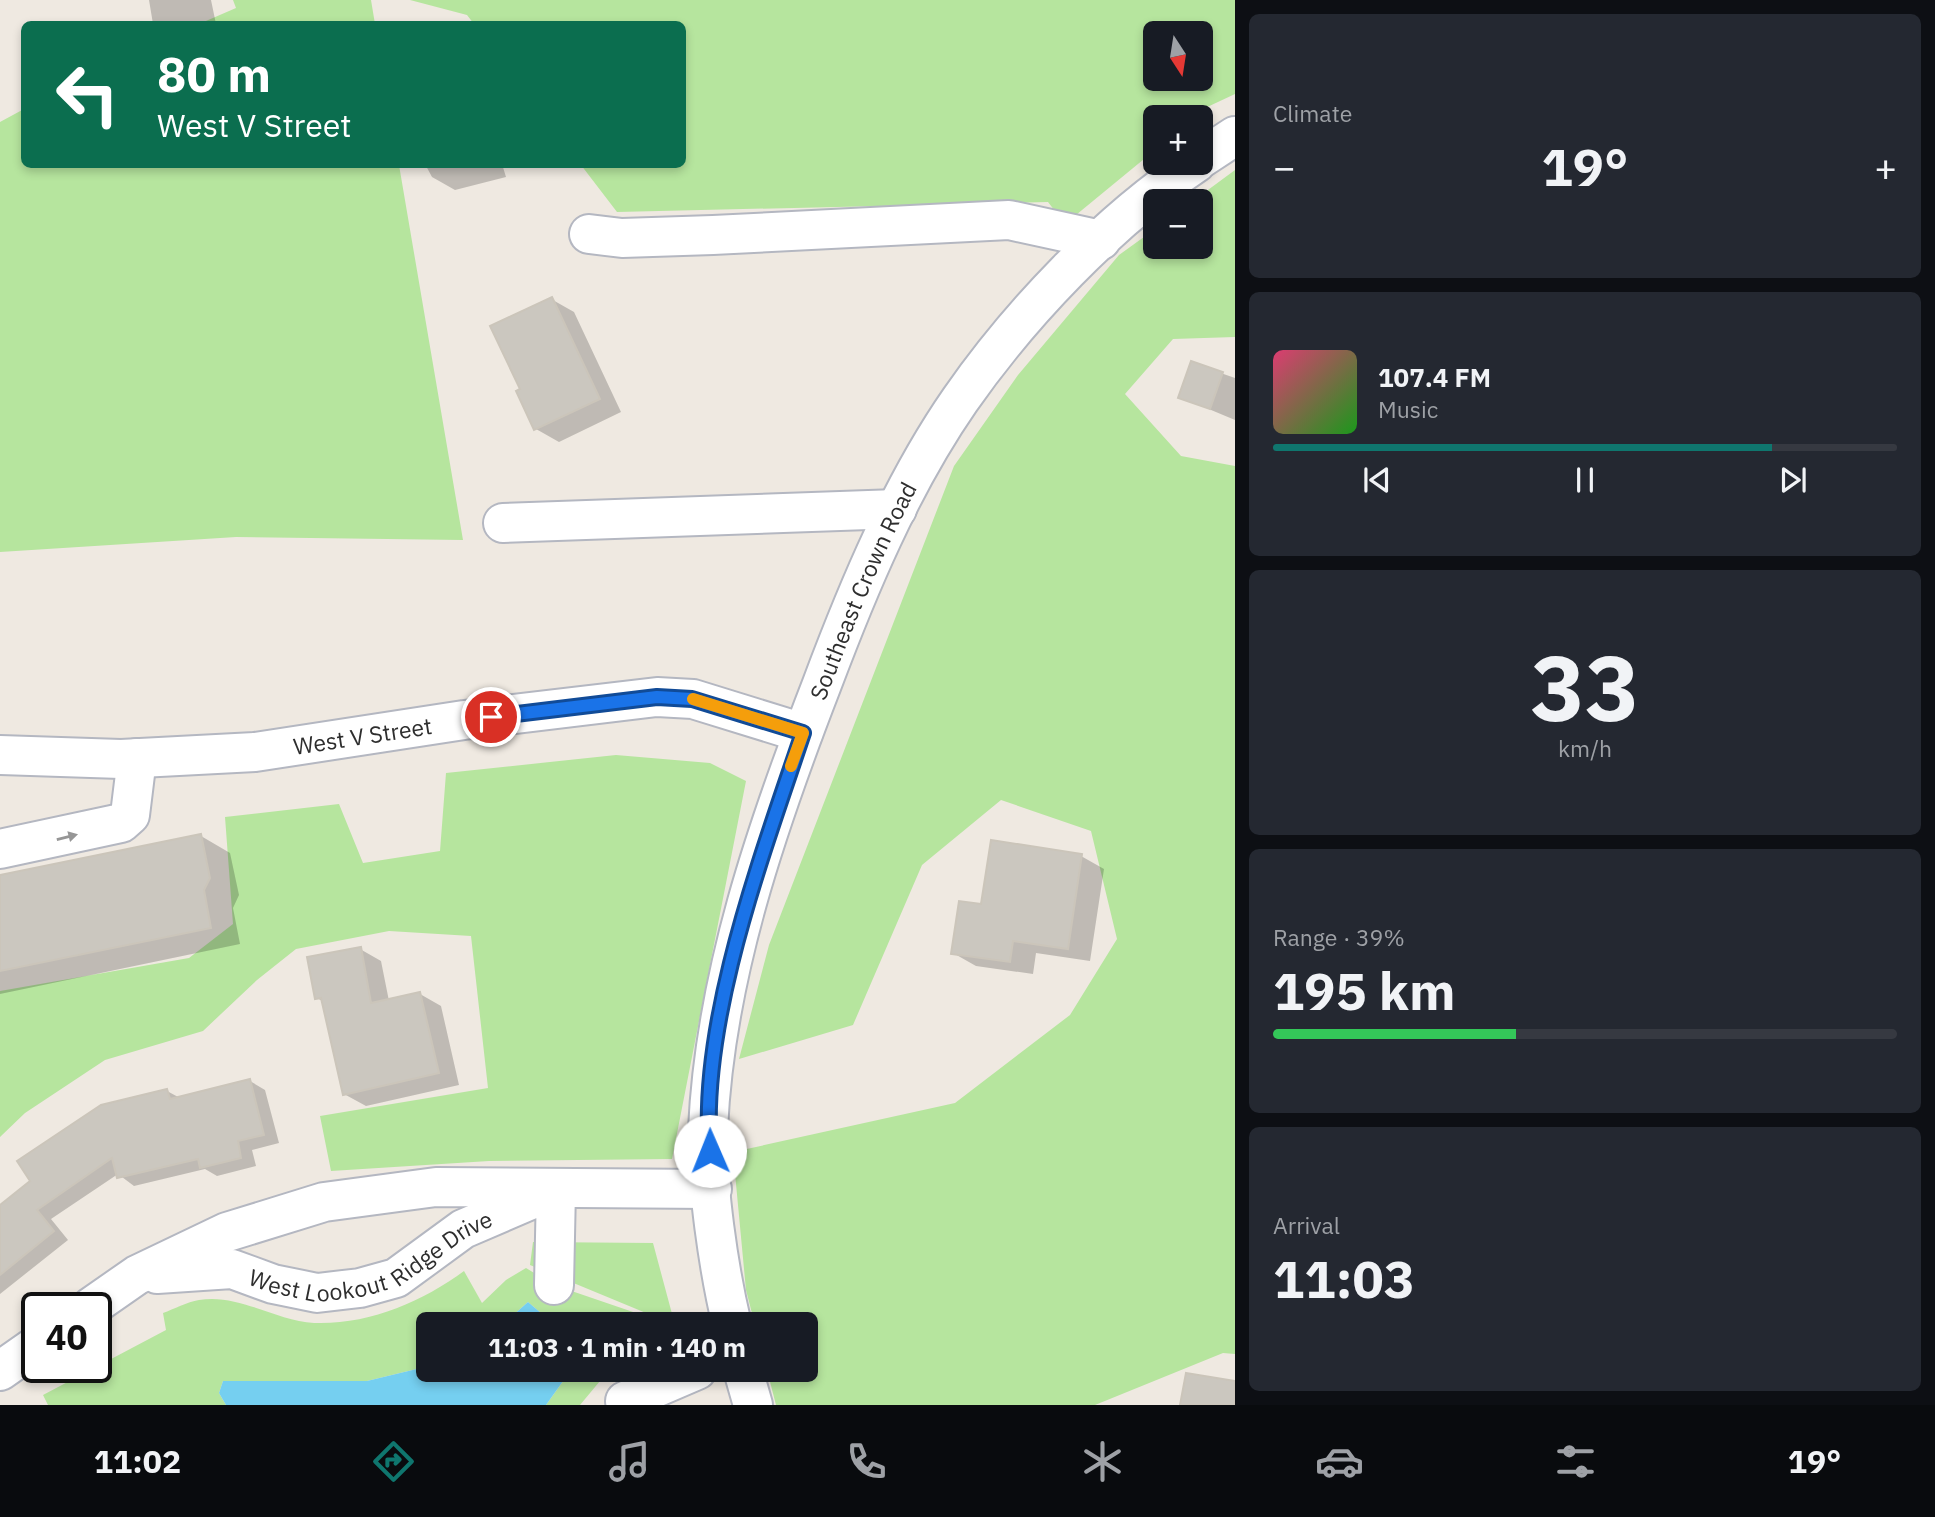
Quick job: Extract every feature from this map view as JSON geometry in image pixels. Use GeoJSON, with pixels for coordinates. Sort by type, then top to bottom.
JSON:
{"type":"FeatureCollection","features":[{"type":"Feature","properties":{"kind":"street"},"geometry":{"type":"LineString","coordinates":[[1213,150],[1235,136]]}},
{"type":"Feature","properties":{"kind":"street","name":"Southeast Crown Road"},"geometry":{"type":"LineString","coordinates":[[729,1312],[712,1189],[708,1132],[713,1059],[730,970],[765,844],[803,733],[846,621],[897,509],[959,401],[1025,318],[1101,240],[1181,175]]}},
{"type":"Feature","properties":{"kind":"street"},"geometry":{"type":"LineString","coordinates":[[589,234],[622,238],[700,236],[1009,220],[1101,240]]}},
{"type":"Feature","properties":{"kind":"street"},"geometry":{"type":"LineString","coordinates":[[503,523],[897,509]]}},
{"type":"Feature","properties":{"kind":"street","name":"West V Street"},"geometry":{"type":"LineString","coordinates":[[0,755],[58,759],[255,752],[464,720],[657,697],[692,699],[803,733]]}},
{"type":"Feature","properties":{"kind":"street"},"geometry":{"type":"LineString","coordinates":[[0,849],[121,823],[130,815],[137,758]]}},
{"type":"Feature","properties":{"kind":"street","name":"West Lookout Ridge Drive"},"geometry":{"type":"LineString","coordinates":[[112,1292],[137,1275],[227,1232],[324,1202],[436,1186],[712,1189]]}},
{"type":"Feature","properties":{"kind":"street"},"geometry":{"type":"LineString","coordinates":[[554,1284],[556,1189]]}},
{"type":"Feature","properties":{"kind":"street","name":"West Lookout Ridge Drive"},"geometry":{"type":"LineString","coordinates":[[137,1275],[232,1269],[273,1284],[317,1293],[360,1288],[396,1278],[463,1229],[556,1189]]}},
{"type":"Feature","properties":{"kind":"street"},"geometry":{"type":"LineString","coordinates":[[0,1371],[21,1356]]}},
{"type":"Feature","properties":{"kind":"street"},"geometry":{"type":"LineString","coordinates":[[625,1401],[669,1382]]}},
{"type":"Feature","properties":{"kind":"street"},"geometry":{"type":"LineString","coordinates":[[746,1382],[753,1405]]}},
{"type":"Feature","properties":{"kind":"green space"},"geometry":{"type":"Polygon","coordinates":[[[233,0],[371,0],[374,21],[206,21],[236,8],[233,0]]]}},
{"type":"Feature","properties":{"kind":"green space"},"geometry":{"type":"Polygon","coordinates":[[[410,0],[1235,0],[1235,94],[1212,105],[1143,105],[1143,160],[1065,224],[1048,202],[617,212],[583,168],[686,168],[686,21],[472,21],[467,15],[410,0]]]}},
{"type":"Feature","properties":{"kind":"green space"},"geometry":{"type":"Polygon","coordinates":[[[21,111],[21,168],[400,168],[463,540],[236,537],[0,552],[0,122],[21,111]]]}},
{"type":"Feature","properties":{"kind":"green space"},"geometry":{"type":"Polygon","coordinates":[[[1235,170],[1235,337],[1173,339],[1125,394],[1181,456],[1235,466],[1235,1354],[1223,1353],[1095,1405],[776,1405],[770,1382],[818,1382],[818,1312],[752,1312],[746,1290],[733,1152],[955,1103],[1070,1015],[1117,939],[1091,831],[1001,800],[922,865],[853,1025],[739,1059],[769,945],[954,466],[1018,375],[1119,255],[1143,238],[1143,259],[1213,259],[1213,189],[1209,189],[1235,170]]]}},
{"type":"Feature","properties":{"kind":"green space"},"geometry":{"type":"Polygon","coordinates":[[[616,755],[710,763],[746,781],[672,1159],[489,1161],[331,1171],[320,1116],[488,1088],[471,936],[389,931],[296,949],[257,980],[203,1031],[105,1060],[25,1113],[0,1137],[0,991],[189,958],[233,924],[225,817],[339,804],[363,863],[440,851],[446,773],[616,755]]]}},
{"type":"Feature","properties":{"kind":"green space"},"geometry":{"type":"Polygon","coordinates":[[[533,1242],[653,1243],[672,1312],[644,1312],[530,1265],[533,1242]]]}},
{"type":"Feature","properties":{"kind":"green space"},"geometry":{"type":"Polygon","coordinates":[[[526,1268],[554,1285],[633,1312],[540,1312],[528,1302],[517,1312],[416,1312],[416,1369],[367,1381],[223,1381],[219,1393],[226,1405],[48,1405],[43,1395],[66,1383],[112,1383],[112,1359],[166,1330],[163,1313],[194,1301],[228,1300],[285,1318],[334,1323],[374,1316],[412,1302],[464,1271],[482,1303],[506,1280],[526,1268]]]}},
{"type":"Feature","properties":{"kind":"green space"},"geometry":{"type":"Polygon","coordinates":[[[562,1382],[599,1382],[580,1405],[546,1405],[562,1382]]]}},
{"type":"Feature","properties":{"kind":"water"},"geometry":{"type":"Polygon","coordinates":[[[528,1302],[540,1312],[517,1312],[528,1302]]]}},
{"type":"Feature","properties":{"kind":"water"},"geometry":{"type":"Polygon","coordinates":[[[416,1369],[416,1382],[562,1382],[546,1405],[226,1405],[219,1393],[223,1381],[367,1381],[416,1369]]]}},
{"type":"Feature","properties":{"kind":"building"},"geometry":{"type":"Polygon","coordinates":[[[552,297],[600,399],[534,430],[516,391],[520,389],[490,326],[552,297]]]}},
{"type":"Feature","properties":{"kind":"building"},"geometry":{"type":"Polygon","coordinates":[[[1191,361],[1223,372],[1210,409],[1178,398],[1191,361]]]}},
{"type":"Feature","properties":{"kind":"building"},"geometry":{"type":"Polygon","coordinates":[[[201,834],[210,878],[204,890],[211,928],[0,971],[0,875],[201,834]]]}},
{"type":"Feature","properties":{"kind":"building"},"geometry":{"type":"Polygon","coordinates":[[[991,840],[1082,854],[1068,949],[1013,941],[1010,962],[951,954],[959,901],[981,904],[991,840]]]}},
{"type":"Feature","properties":{"kind":"building"},"geometry":{"type":"Polygon","coordinates":[[[361,947],[371,1003],[420,992],[439,1073],[343,1095],[321,998],[315,999],[307,957],[361,947]]]}},
{"type":"Feature","properties":{"kind":"building"},"geometry":{"type":"Polygon","coordinates":[[[250,1079],[264,1135],[238,1141],[241,1158],[200,1168],[198,1159],[117,1178],[112,1158],[37,1210],[54,1231],[0,1275],[0,1205],[30,1181],[17,1161],[101,1105],[167,1089],[170,1099],[250,1079]]]}},
{"type":"Feature","properties":{"kind":"building"},"geometry":{"type":"Polygon","coordinates":[[[1186,1373],[1235,1381],[1235,1405],[1180,1405],[1186,1373]]]}},
{"type":"Feature","properties":{"kind":"slow traffic"},"geometry":{"type":"LineString","coordinates":[[693,699],[803,733],[791,766]]}},
{"type":"Feature","properties":{"kind":"route"},"geometry":{"type":"LineString","coordinates":[[491,717],[657,697],[692,699],[803,733],[765,844],[730,970],[713,1059],[708,1132],[710,1151]]}}]}
